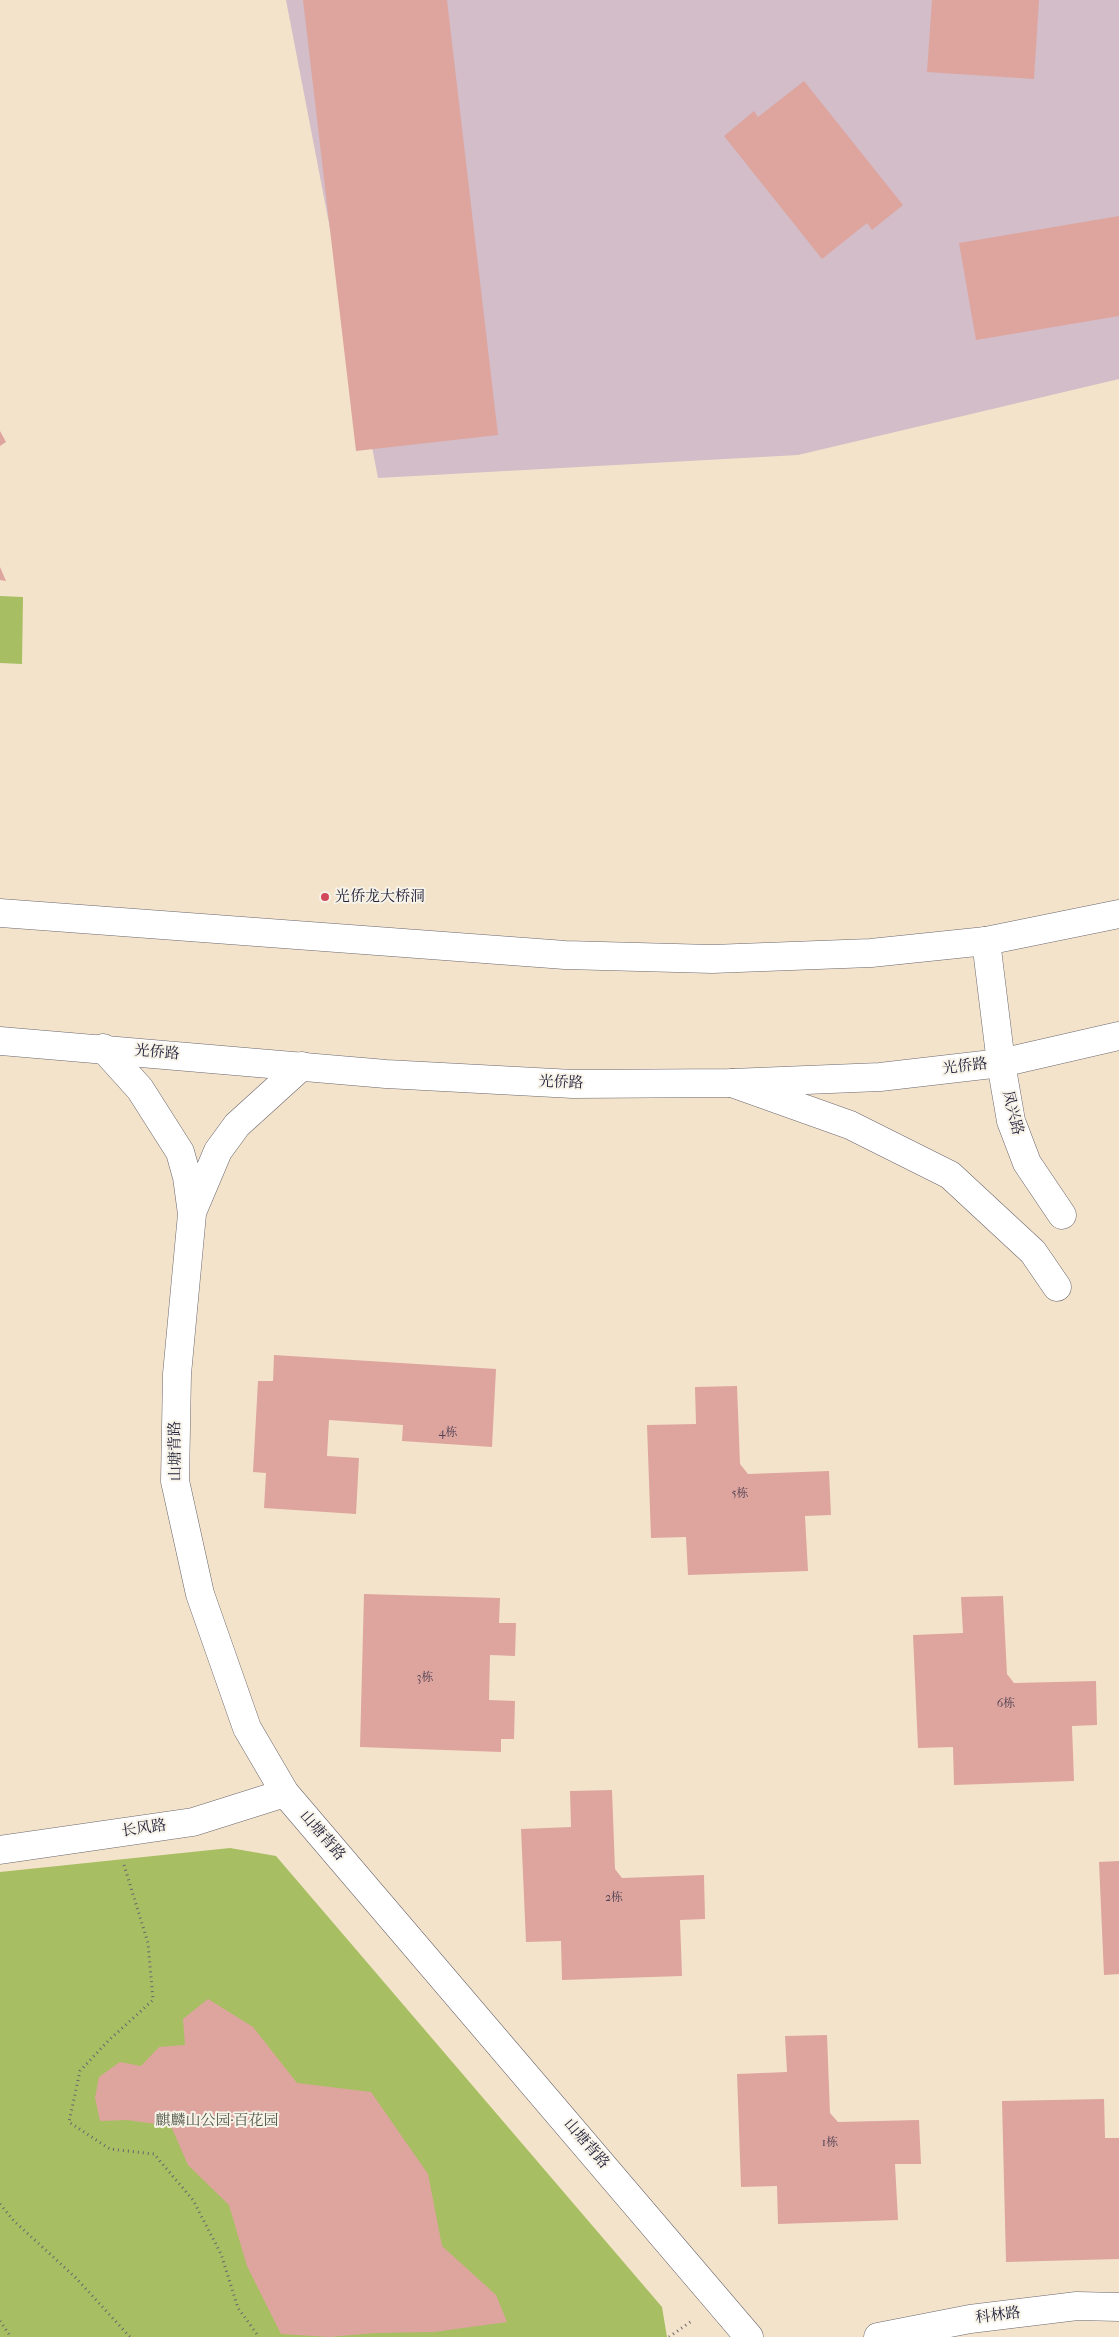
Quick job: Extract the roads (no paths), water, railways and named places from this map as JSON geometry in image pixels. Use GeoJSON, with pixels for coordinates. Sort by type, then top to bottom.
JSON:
{"type":"FeatureCollection","features":[{"type":"Feature","properties":{"kind":"street"},"geometry":{"type":"LineString","coordinates":[[0,913],[565,955],[712,959],[871,953],[986,941],[1119,914]]}},
{"type":"Feature","properties":{"kind":"street","name":"凤兴路"},"geometry":{"type":"LineString","coordinates":[[986,941],[1000,1063],[1010,1121],[1027,1163],[1062,1215]]}},
{"type":"Feature","properties":{"kind":"street","name":"光侨路"},"geometry":{"type":"LineString","coordinates":[[0,1041],[103,1048],[386,1074],[573,1084],[732,1083],[880,1077],[1000,1063],[1119,1036]]}},
{"type":"Feature","properties":{"kind":"street"},"geometry":{"type":"LineString","coordinates":[[103,1048],[140,1089],[180,1152],[187,1177],[192,1214]]}},
{"type":"Feature","properties":{"kind":"street"},"geometry":{"type":"LineString","coordinates":[[192,1214],[218,1151],[237,1125],[302,1066]]}},
{"type":"Feature","properties":{"kind":"street"},"geometry":{"type":"LineString","coordinates":[[732,1083],[850,1124],[950,1175],[1033,1252],[1057,1287]]}},
{"type":"Feature","properties":{"kind":"street","name":"山塘背路"},"geometry":{"type":"LineString","coordinates":[[192,1214],[177,1374],[175,1481],[200,1594],[247,1728],[285,1793],[749,2337]]}},
{"type":"Feature","properties":{"kind":"street","name":"长风路"},"geometry":{"type":"LineString","coordinates":[[0,1850],[193,1822],[285,1793]]}},
{"type":"Feature","properties":{"kind":"street","name":"科林路"},"geometry":{"type":"LineString","coordinates":[[878,2337],[989,2317],[1077,2306],[1119,2307]]}},
{"type":"Feature","properties":{"kind":"place","name":"光侨龙大桥洞"},"geometry":{"type":"Point","coordinates":[325,897]}},
{"type":"Feature","properties":{"kind":"park label","name":"麒麟山公园·百花园"},"geometry":{"type":"Point","coordinates":[217,2121]}}]}
